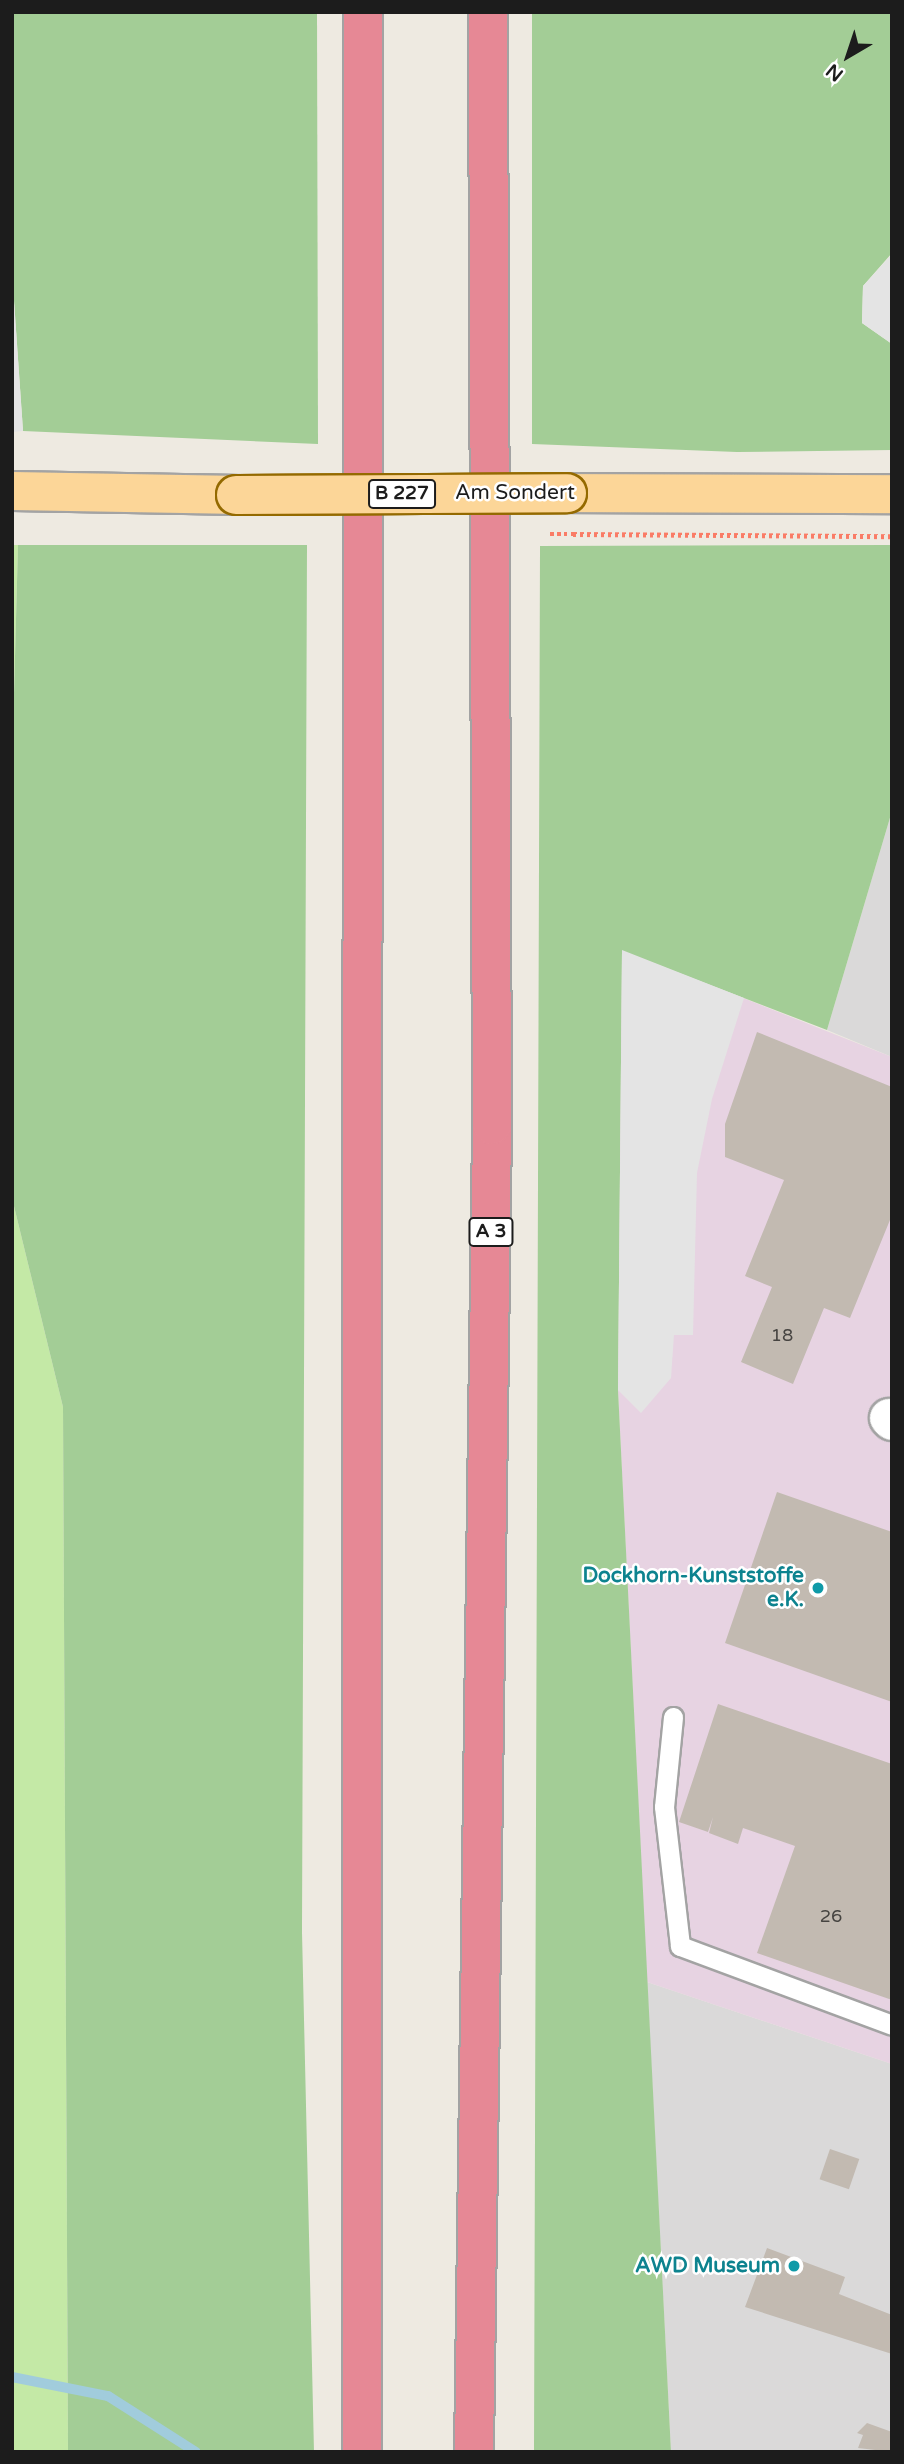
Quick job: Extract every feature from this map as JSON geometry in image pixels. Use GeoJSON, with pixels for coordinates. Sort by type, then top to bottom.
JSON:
{"type":"FeatureCollection","features":[{"type":"Feature","properties":{"kind":"highway"},"geometry":{"type":"LineString","coordinates":[[362,2452],[363,12]]}},
{"type":"Feature","properties":{"kind":"highway","name":"A 3"},"geometry":{"type":"LineString","coordinates":[[474,2452],[492,1125],[488,12]]}},
{"type":"Feature","properties":{"kind":"main road","name":"Am Sondert"},"geometry":{"type":"LineString","coordinates":[[12,491],[236,495],[892,494]]}},
{"type":"Feature","properties":{"kind":"lane"},"geometry":{"type":"LineString","coordinates":[[673,1717],[664,1807],[680,1946],[892,2025]]}},
{"type":"Feature","properties":{"kind":"path"},"geometry":{"type":"LineString","coordinates":[[573,534],[892,536]]}},
{"type":"Feature","properties":{"kind":"shaded area"},"geometry":{"type":"Polygon","coordinates":[[[892,254],[892,344],[862,323],[863,286],[892,254]]]}},
{"type":"Feature","properties":{"kind":"shaded area"},"geometry":{"type":"Polygon","coordinates":[[[12,272],[23,431],[12,432],[12,272]]]}},
{"type":"Feature","properties":{"kind":"shaded area"},"geometry":{"type":"Polygon","coordinates":[[[892,811],[892,1057],[827,1030],[892,811]]]}},
{"type":"Feature","properties":{"kind":"shaded area"},"geometry":{"type":"Polygon","coordinates":[[[622,950],[892,1057],[892,2064],[647,1982],[618,1390],[622,950]]]}},
{"type":"Feature","properties":{"kind":"shaded area"},"geometry":{"type":"Polygon","coordinates":[[[622,950],[744,998],[712,1099],[697,1173],[693,1335],[674,1335],[671,1378],[641,1413],[618,1390],[622,950]]]}},
{"type":"Feature","properties":{"kind":"shaded area"},"geometry":{"type":"Polygon","coordinates":[[[647,1982],[892,2064],[892,2452],[671,2452],[647,1982]]]}},
{"type":"Feature","properties":{"kind":"green space"},"geometry":{"type":"Polygon","coordinates":[[[12,12],[317,12],[318,444],[23,431],[12,272],[12,12]]]}},
{"type":"Feature","properties":{"kind":"green space"},"geometry":{"type":"Polygon","coordinates":[[[532,12],[892,12],[892,253],[863,286],[862,323],[892,344],[892,450],[737,452],[532,444],[532,12]]]}},
{"type":"Feature","properties":{"kind":"green space"},"geometry":{"type":"Polygon","coordinates":[[[12,545],[18,545],[12,768],[12,545]]]}},
{"type":"Feature","properties":{"kind":"green space"},"geometry":{"type":"Polygon","coordinates":[[[18,545],[307,545],[302,1932],[314,2452],[68,2452],[63,1407],[12,1198],[12,768],[18,545]]]}},
{"type":"Feature","properties":{"kind":"green space"},"geometry":{"type":"Polygon","coordinates":[[[892,545],[892,811],[827,1030],[622,951],[618,1390],[671,2452],[534,2452],[540,546],[892,545]]]}},
{"type":"Feature","properties":{"kind":"green space"},"geometry":{"type":"Polygon","coordinates":[[[12,1198],[63,1407],[68,2452],[12,2452],[12,1198]]]}},
{"type":"Feature","properties":{"kind":"building"},"geometry":{"type":"Polygon","coordinates":[[[757,1032],[892,1087],[892,1215],[850,1318],[824,1308],[793,1384],[741,1362],[772,1287],[745,1276],[784,1180],[725,1157],[725,1124],[757,1032]]]}},
{"type":"Feature","properties":{"kind":"building","name":"Dockhorn-Kunststoffe e.K."},"geometry":{"type":"Polygon","coordinates":[[[777,1492],[892,1532],[892,1702],[725,1643],[777,1492]]]}},
{"type":"Feature","properties":{"kind":"building"},"geometry":{"type":"Polygon","coordinates":[[[718,1704],[892,1764],[892,2000],[757,1953],[795,1846],[743,1828],[738,1844],[709,1833],[713,1817],[708,1832],[679,1822],[718,1704]]]}},
{"type":"Feature","properties":{"kind":"building"},"geometry":{"type":"Polygon","coordinates":[[[830,2149],[859,2159],[849,2189],[820,2179],[830,2149]]]}},
{"type":"Feature","properties":{"kind":"building"},"geometry":{"type":"Polygon","coordinates":[[[767,2248],[845,2277],[839,2294],[892,2315],[892,2354],[745,2307],[767,2248]]]}},
{"type":"Feature","properties":{"kind":"building"},"geometry":{"type":"Polygon","coordinates":[[[867,2423],[892,2432],[892,2452],[858,2448],[863,2435],[857,2433],[867,2423]]]}},
{"type":"Feature","properties":{"kind":"waterway"},"geometry":{"type":"LineString","coordinates":[[12,2377],[108,2396],[196,2452]]}},
{"type":"Feature","properties":{"kind":"place","name":"Dockhorn-Kunststoffe e.K."},"geometry":{"type":"Point","coordinates":[818,1588]}},
{"type":"Feature","properties":{"kind":"place","name":"AWD Museum"},"geometry":{"type":"Point","coordinates":[794,2266]}}]}
